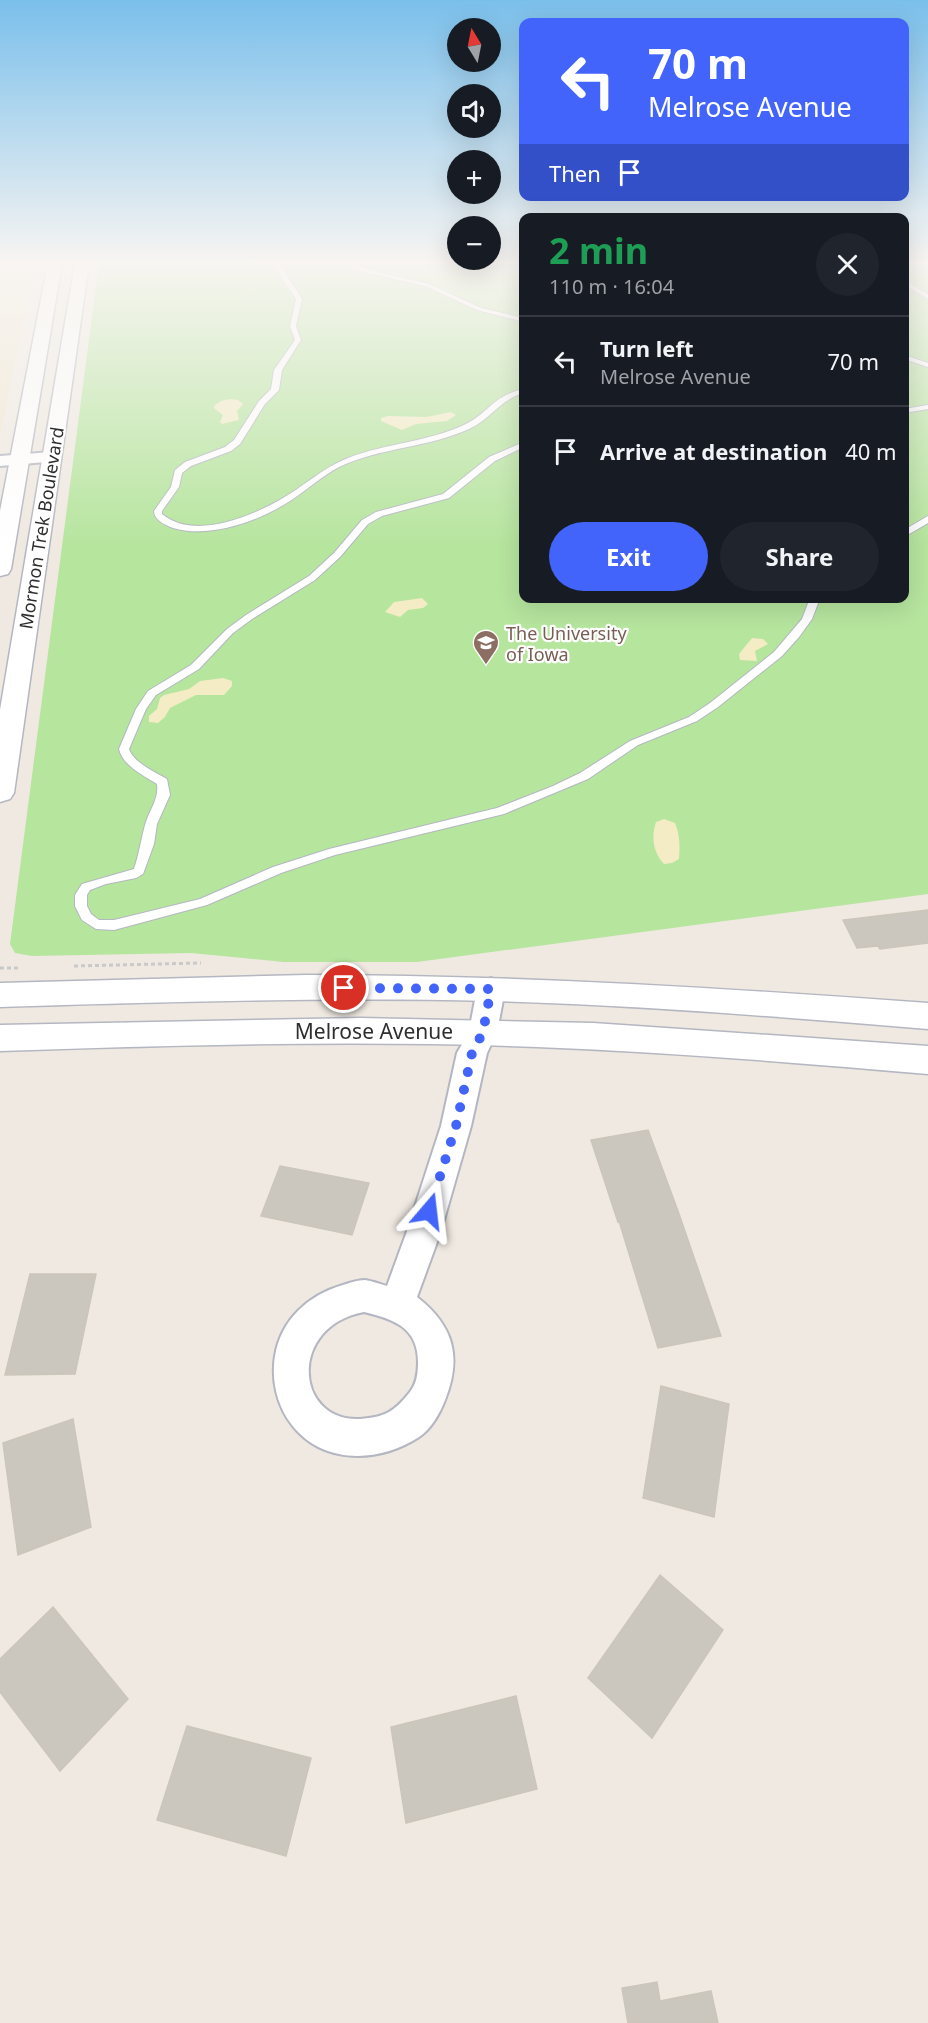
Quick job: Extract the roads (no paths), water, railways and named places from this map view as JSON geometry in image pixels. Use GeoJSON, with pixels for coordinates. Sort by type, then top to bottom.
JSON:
{"type":"FeatureCollection","features":[{"type":"Feature","properties":{"kind":"main road","name":"Mormon Trek Boulevard"},"geometry":{"type":"LineString","coordinates":[[0,569],[10,465],[35,357]]}},
{"type":"Feature","properties":{"kind":"main road","name":"Mormon Trek Boulevard"},"geometry":{"type":"LineString","coordinates":[[0,792],[67,357]]}},
{"type":"Feature","properties":{"kind":"main road","name":"Melrose Avenue"},"geometry":{"type":"LineString","coordinates":[[5,981],[229,989],[378,987],[602,993],[928,1016]]}},
{"type":"Feature","properties":{"kind":"main road","name":"Melrose Avenue"},"geometry":{"type":"LineString","coordinates":[[0,1038],[228,1030],[483,1032],[666,1041],[928,1059]]}},
{"type":"Feature","properties":{"kind":"street"},"geometry":{"type":"LineString","coordinates":[[10,465],[50,462]]}},
{"type":"Feature","properties":{"kind":"street"},"geometry":{"type":"LineString","coordinates":[[398,1302],[423,1234],[456,1126],[472,1053],[483,1032],[491,989]]}},
{"type":"Feature","properties":{"kind":"street"},"geometry":{"type":"LineString","coordinates":[[364,1296],[398,1302],[415,1313],[428,1328],[436,1345],[438,1364],[435,1384],[424,1405],[407,1423],[389,1433],[370,1438],[350,1438],[331,1433],[318,1426],[298,1406],[292,1394],[289,1371],[293,1348],[303,1328],[323,1310],[347,1298],[364,1296]]}},
{"type":"Feature","properties":{"kind":"lane"},"geometry":{"type":"LineString","coordinates":[[286,357],[278,370],[275,390],[262,403],[237,442],[228,449],[189,464],[178,472],[175,486],[158,511],[158,515],[164,522],[172,526],[194,529],[219,525],[259,513],[280,504],[338,465],[383,450],[410,445],[465,428],[480,420],[491,405],[506,394],[519,392]]}},
{"type":"Feature","properties":{"kind":"lane"},"geometry":{"type":"LineString","coordinates":[[909,359],[928,365]]}},
{"type":"Feature","properties":{"kind":"lane"},"geometry":{"type":"LineString","coordinates":[[909,410],[928,408]]}},
{"type":"Feature","properties":{"kind":"lane"},"geometry":{"type":"LineString","coordinates":[[519,446],[492,459],[446,496],[422,505],[379,514],[365,522],[337,555],[312,578],[249,617],[230,631],[195,667],[152,693],[141,709],[124,748],[126,756],[136,765],[163,782],[164,795],[151,824],[148,844],[139,871],[132,875],[104,880],[86,887],[81,895],[81,906],[86,917],[96,924],[114,925],[203,902],[277,870],[333,852],[500,811],[557,789],[584,776],[634,743],[693,719],[714,705],[790,642],[807,619],[813,603]]}},
{"type":"Feature","properties":{"kind":"lane"},"geometry":{"type":"LineString","coordinates":[[909,531],[928,519]]}},
{"type":"Feature","properties":{"kind":"place","name":"The University of Iowa"},"geometry":{"type":"Point","coordinates":[486,666]}}]}
